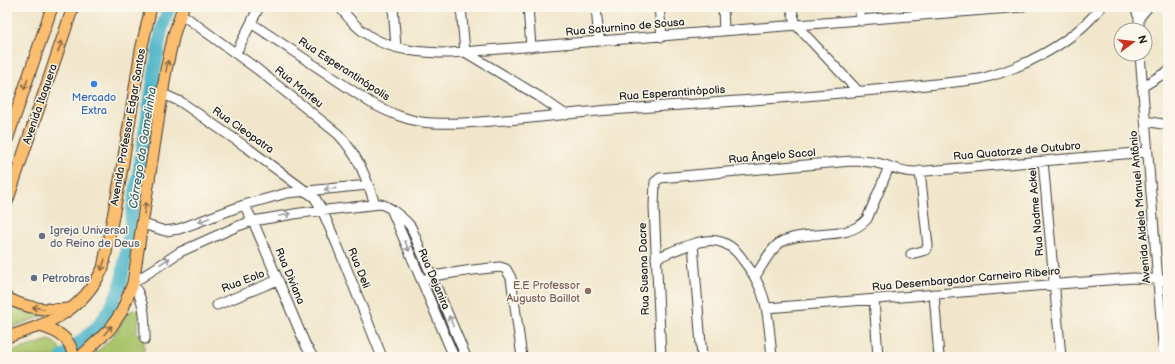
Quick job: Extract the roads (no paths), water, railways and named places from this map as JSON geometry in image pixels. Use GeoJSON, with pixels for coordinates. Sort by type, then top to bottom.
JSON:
{"type":"FeatureCollection","features":[{"type":"Feature","properties":{"kind":"main road","name":"Avenida Itaquera"},"geometry":{"type":"LineString","coordinates":[[7,140],[52,7]]}},
{"type":"Feature","properties":{"kind":"main road","name":"Avenida Itaquera"},"geometry":{"type":"LineString","coordinates":[[7,202],[10,187],[73,7]]}},
{"type":"Feature","properties":{"kind":"main road","name":"Avenida Professor Edgar Santos"},"geometry":{"type":"LineString","coordinates":[[7,337],[40,326],[71,309],[89,292],[102,268],[121,174],[141,50],[151,7]]}},
{"type":"Feature","properties":{"kind":"main road"},"geometry":{"type":"LineString","coordinates":[[80,357],[110,329],[122,311],[133,283],[163,94],[174,34],[182,10]]}},
{"type":"Feature","properties":{"kind":"main road"},"geometry":{"type":"LineString","coordinates":[[7,298],[43,309],[71,309]]}},
{"type":"Feature","properties":{"kind":"main road"},"geometry":{"type":"LineString","coordinates":[[40,326],[51,329],[66,339],[72,350],[73,357]]}},
{"type":"Feature","properties":{"kind":"street"},"geometry":{"type":"LineString","coordinates":[[236,53],[259,7]]}},
{"type":"Feature","properties":{"kind":"street","name":"Rua Saturnino de Sousa"},"geometry":{"type":"LineString","coordinates":[[340,7],[350,19],[370,37],[396,47],[430,53],[465,52],[861,21],[929,11],[1022,7]]}},
{"type":"Feature","properties":{"kind":"street"},"geometry":{"type":"LineString","coordinates":[[393,7],[396,47]]}},
{"type":"Feature","properties":{"kind":"street"},"geometry":{"type":"LineString","coordinates":[[461,7],[465,52],[540,97],[566,115]]}},
{"type":"Feature","properties":{"kind":"street"},"geometry":{"type":"LineString","coordinates":[[528,7],[531,47]]}},
{"type":"Feature","properties":{"kind":"street"},"geometry":{"type":"LineString","coordinates":[[596,7],[599,41]]}},
{"type":"Feature","properties":{"kind":"street"},"geometry":{"type":"LineString","coordinates":[[659,7],[662,37]]}},
{"type":"Feature","properties":{"kind":"street"},"geometry":{"type":"LineString","coordinates":[[723,7],[724,31]]}},
{"type":"Feature","properties":{"kind":"street"},"geometry":{"type":"LineString","coordinates":[[791,7],[796,25],[858,91]]}},
{"type":"Feature","properties":{"kind":"street"},"geometry":{"type":"LineString","coordinates":[[859,7],[861,21]]}},
{"type":"Feature","properties":{"kind":"street","name":"Rua Esperantinópolis"},"geometry":{"type":"LineString","coordinates":[[250,23],[371,103],[389,112],[410,119],[431,123],[463,123],[858,91],[980,79],[998,74],[1035,59],[1086,24],[1101,7]]}},
{"type":"Feature","properties":{"kind":"street"},"geometry":{"type":"LineString","coordinates":[[1135,7],[1144,11],[1141,22]]}},
{"type":"Feature","properties":{"kind":"street","name":"Rua Morfeu"},"geometry":{"type":"LineString","coordinates":[[182,10],[338,134],[349,145],[356,156],[375,204]]}},
{"type":"Feature","properties":{"kind":"street","name":"Avenida Aldeia Manuel Antônio"},"geometry":{"type":"LineString","coordinates":[[1140,62],[1164,357]]}},
{"type":"Feature","properties":{"kind":"street"},"geometry":{"type":"LineString","coordinates":[[1142,87],[1168,71]]}},
{"type":"Feature","properties":{"kind":"street","name":"Rua Cleopatra"},"geometry":{"type":"LineString","coordinates":[[163,94],[181,102],[249,148],[307,192]]}},
{"type":"Feature","properties":{"kind":"street"},"geometry":{"type":"LineString","coordinates":[[1145,121],[1168,126]]}},
{"type":"Feature","properties":{"kind":"street","name":"Rua Quatorze de Outubro"},"geometry":{"type":"LineString","coordinates":[[889,167],[905,172],[1147,152]]}},
{"type":"Feature","properties":{"kind":"street","name":"Rua Ângelo Sacol"},"geometry":{"type":"LineString","coordinates":[[658,180],[664,177],[851,161],[870,162],[889,167]]}},
{"type":"Feature","properties":{"kind":"street","name":"Rua Nadme Ackel"},"geometry":{"type":"LineString","coordinates":[[1043,161],[1061,357]]}},
{"type":"Feature","properties":{"kind":"street"},"geometry":{"type":"LineString","coordinates":[[755,277],[772,252],[781,243],[795,238],[852,230],[863,223],[867,219],[889,167]]}},
{"type":"Feature","properties":{"kind":"street"},"geometry":{"type":"LineString","coordinates":[[911,254],[926,250],[928,246],[920,171]]}},
{"type":"Feature","properties":{"kind":"street","name":"Rua Susana Dacre"},"geometry":{"type":"LineString","coordinates":[[658,180],[655,186],[654,206],[661,356]]}},
{"type":"Feature","properties":{"kind":"street"},"geometry":{"type":"LineString","coordinates":[[143,224],[165,231],[179,229],[244,205],[287,193],[368,185]]}},
{"type":"Feature","properties":{"kind":"street","name":"Rua Deli"},"geometry":{"type":"LineString","coordinates":[[307,192],[315,198],[322,210],[382,357]]}},
{"type":"Feature","properties":{"kind":"street"},"geometry":{"type":"LineString","coordinates":[[145,339],[146,322],[144,307],[140,295],[133,283],[180,252],[227,230],[253,221],[300,213],[375,204],[388,208],[403,217],[411,227],[466,357]]}},
{"type":"Feature","properties":{"kind":"street","name":"Rua Diviana"},"geometry":{"type":"LineString","coordinates":[[244,205],[253,221],[306,346],[313,357]]}},
{"type":"Feature","properties":{"kind":"street","name":"Rua Dejanira"},"geometry":{"type":"LineString","coordinates":[[388,208],[422,281],[454,357]]}},
{"type":"Feature","properties":{"kind":"street"},"geometry":{"type":"LineString","coordinates":[[656,258],[708,240],[724,243],[732,248],[740,255],[760,285],[767,308],[772,357]]}},
{"type":"Feature","properties":{"kind":"street"},"geometry":{"type":"LineString","coordinates":[[693,244],[702,357]]}},
{"type":"Feature","properties":{"kind":"street"},"geometry":{"type":"LineString","coordinates":[[422,281],[432,276],[473,270],[500,267],[506,270],[511,278],[522,357]]}},
{"type":"Feature","properties":{"kind":"street","name":"Rua Desembargador Carneiro Ribeiro"},"geometry":{"type":"LineString","coordinates":[[767,308],[1133,278],[1158,278],[1168,280]]}},
{"type":"Feature","properties":{"kind":"street","name":"Rua Eolo"},"geometry":{"type":"LineString","coordinates":[[217,305],[278,280]]}},
{"type":"Feature","properties":{"kind":"street"},"geometry":{"type":"LineString","coordinates":[[934,294],[939,357]]}},
{"type":"Feature","properties":{"kind":"street"},"geometry":{"type":"LineString","coordinates":[[874,299],[878,357]]}},
{"type":"Feature","properties":{"kind":"street"},"geometry":{"type":"LineString","coordinates":[[652,357],[661,356]]}},
{"type":"Feature","properties":{"kind":"waterway","name":"Córrego da Gamelinha"},"geometry":{"type":"LineString","coordinates":[[75,346],[97,327],[110,309],[121,284],[161,32],[169,7]]}},
{"type":"Feature","properties":{"kind":"waterway","name":"Córrego da Gamelinha"},"geometry":{"type":"LineString","coordinates":[[62,357],[68,352]]}},
{"type":"Feature","properties":{"kind":"place","name":"Mercado Extra"},"geometry":{"type":"Point","coordinates":[94,84]}},
{"type":"Feature","properties":{"kind":"place","name":"Igreja Universal do Reino de Deus"},"geometry":{"type":"Point","coordinates":[42,236]}},
{"type":"Feature","properties":{"kind":"place","name":"Petrobras"},"geometry":{"type":"Point","coordinates":[34,278]}},
{"type":"Feature","properties":{"kind":"place","name":"E.E Professor Augusto Baillot"},"geometry":{"type":"Point","coordinates":[588,291]}}]}
